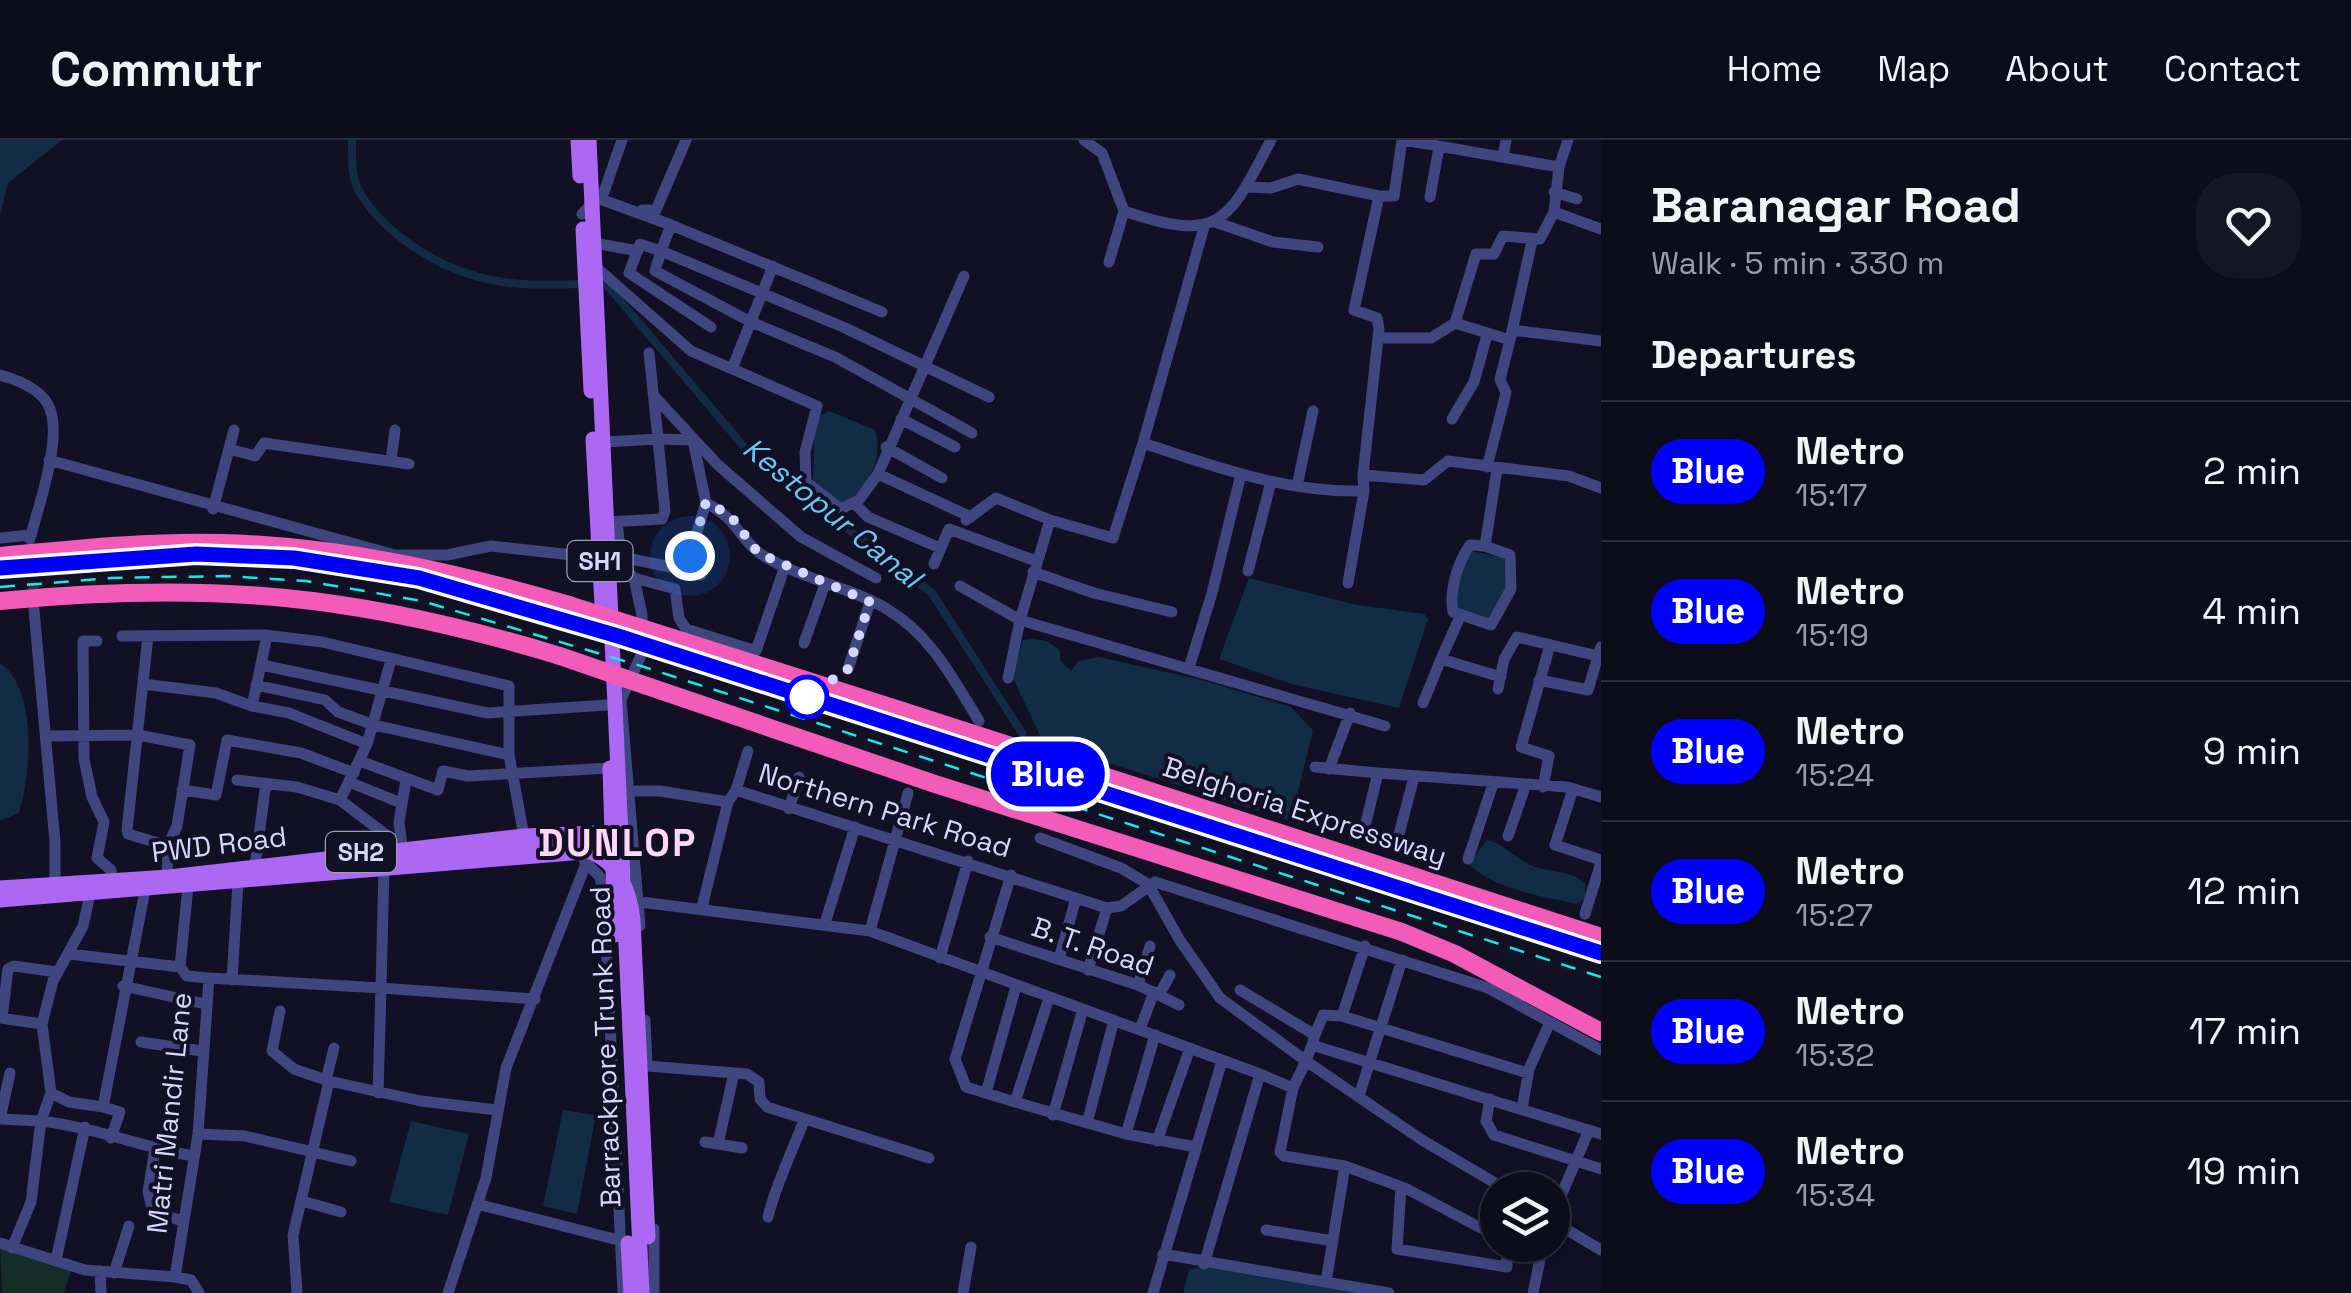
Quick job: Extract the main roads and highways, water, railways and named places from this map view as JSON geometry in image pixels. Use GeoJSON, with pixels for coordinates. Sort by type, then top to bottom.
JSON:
{"type":"FeatureCollection","features":[{"type":"Feature","properties":{"kind":"highway","name":"Belghoria Expressway"},"geometry":{"type":"LineString","coordinates":[[0,556],[160,544],[308,548],[442,572],[569,605],[1040,753],[1601,938]]}},
{"type":"Feature","properties":{"kind":"highway"},"geometry":{"type":"LineString","coordinates":[[0,601],[141,590],[306,597],[435,620],[560,656],[993,802],[1402,932],[1454,954],[1601,1032]]}},
{"type":"Feature","properties":{"kind":"main road","name":"Barrackpore Trunk Road"},"geometry":{"type":"LineString","coordinates":[[578,140],[595,203],[592,292],[603,554],[642,1292]]}},
{"type":"Feature","properties":{"kind":"main road","name":"Barrackpore Trunk Road"},"geometry":{"type":"LineString","coordinates":[[589,140],[595,203],[592,270]]}},
{"type":"Feature","properties":{"kind":"main road","name":"Barrackpore Trunk Road"},"geometry":{"type":"LineString","coordinates":[[592,292],[613,522],[603,554],[610,768],[617,832]]}},
{"type":"Feature","properties":{"kind":"main road","name":"PWD Road"},"geometry":{"type":"LineString","coordinates":[[0,900],[112,882],[402,847],[617,832]]}},
{"type":"Feature","properties":{"kind":"main road"},"geometry":{"type":"LineString","coordinates":[[168,877],[216,877],[530,843],[576,845],[610,864],[630,896],[633,920],[648,1237],[642,1292]]}},
{"type":"Feature","properties":{"kind":"main road","name":"Barrackpore Trunk Road"},"geometry":{"type":"LineString","coordinates":[[617,851],[632,899],[633,1178],[642,1292]]}},
{"type":"Feature","properties":{"kind":"main road","name":"PWD Road"},"geometry":{"type":"LineString","coordinates":[[0,888],[90,894],[617,851]]}},
{"type":"Feature","properties":{"kind":"water"},"geometry":{"type":"Polygon","coordinates":[[[0,140],[62,140],[8,183],[0,216],[0,140]]]}},
{"type":"Feature","properties":{"kind":"water"},"geometry":{"type":"Polygon","coordinates":[[[829,411],[875,430],[877,441],[875,463],[865,485],[838,506],[813,481],[815,419],[829,411]]]}},
{"type":"Feature","properties":{"kind":"water"},"geometry":{"type":"Polygon","coordinates":[[[1471,551],[1504,558],[1506,592],[1492,619],[1457,610],[1458,579],[1471,551]]]}},
{"type":"Feature","properties":{"kind":"water"},"geometry":{"type":"Polygon","coordinates":[[[1249,578],[1358,605],[1424,614],[1428,619],[1399,708],[1295,685],[1219,659],[1249,578]]]}},
{"type":"Feature","properties":{"kind":"water"},"geometry":{"type":"Polygon","coordinates":[[[1023,640],[1047,641],[1060,650],[1060,660],[1071,671],[1078,661],[1099,657],[1206,681],[1291,707],[1313,730],[1291,821],[1043,742],[1012,676],[1023,640]]]}},
{"type":"Feature","properties":{"kind":"water"},"geometry":{"type":"Polygon","coordinates":[[[0,663],[21,692],[28,755],[19,813],[0,821],[0,663]]]}},
{"type":"Feature","properties":{"kind":"water"},"geometry":{"type":"Polygon","coordinates":[[[1487,840],[1530,865],[1579,879],[1585,884],[1585,898],[1578,904],[1535,895],[1479,873],[1469,864],[1487,840]]]}},
{"type":"Feature","properties":{"kind":"water"},"geometry":{"type":"Polygon","coordinates":[[[563,1110],[596,1115],[577,1214],[543,1206],[563,1110]]]}},
{"type":"Feature","properties":{"kind":"water"},"geometry":{"type":"Polygon","coordinates":[[[411,1121],[469,1134],[448,1215],[389,1202],[411,1121]]]}},
{"type":"Feature","properties":{"kind":"water"},"geometry":{"type":"Polygon","coordinates":[[[1209,1263],[1384,1293],[1183,1293],[1189,1270],[1209,1263]]]}},
{"type":"Feature","properties":{"kind":"waterway","name":"Kestopur Canal"},"geometry":{"type":"LineString","coordinates":[[352,140],[357,187],[371,209],[400,237],[436,260],[473,275],[506,282],[606,284],[751,455],[932,593],[1022,733]]}},
{"type":"Feature","properties":{"kind":"tunnel"},"geometry":{"type":"LineString","coordinates":[[30,550],[34,601]]}},
{"type":"Feature","properties":{"kind":"railway"},"geometry":{"type":"LineString","coordinates":[[0,568],[133,556],[229,554],[326,561],[419,578],[618,636],[1601,953]]}},
{"type":"Feature","properties":{"kind":"railway"},"geometry":{"type":"LineString","coordinates":[[0,587],[112,578],[225,576],[306,581],[422,601],[641,666],[1601,977]]}},
{"type":"Feature","properties":{"kind":"metro line","name":"Blue"},"geometry":{"type":"LineString","coordinates":[[0,568],[196,554],[294,558],[419,578],[618,636],[1601,953]]}},
{"type":"Feature","properties":{"kind":"district","name":"DUNLOP"},"geometry":{"type":"Point","coordinates":[618,843]}}]}
